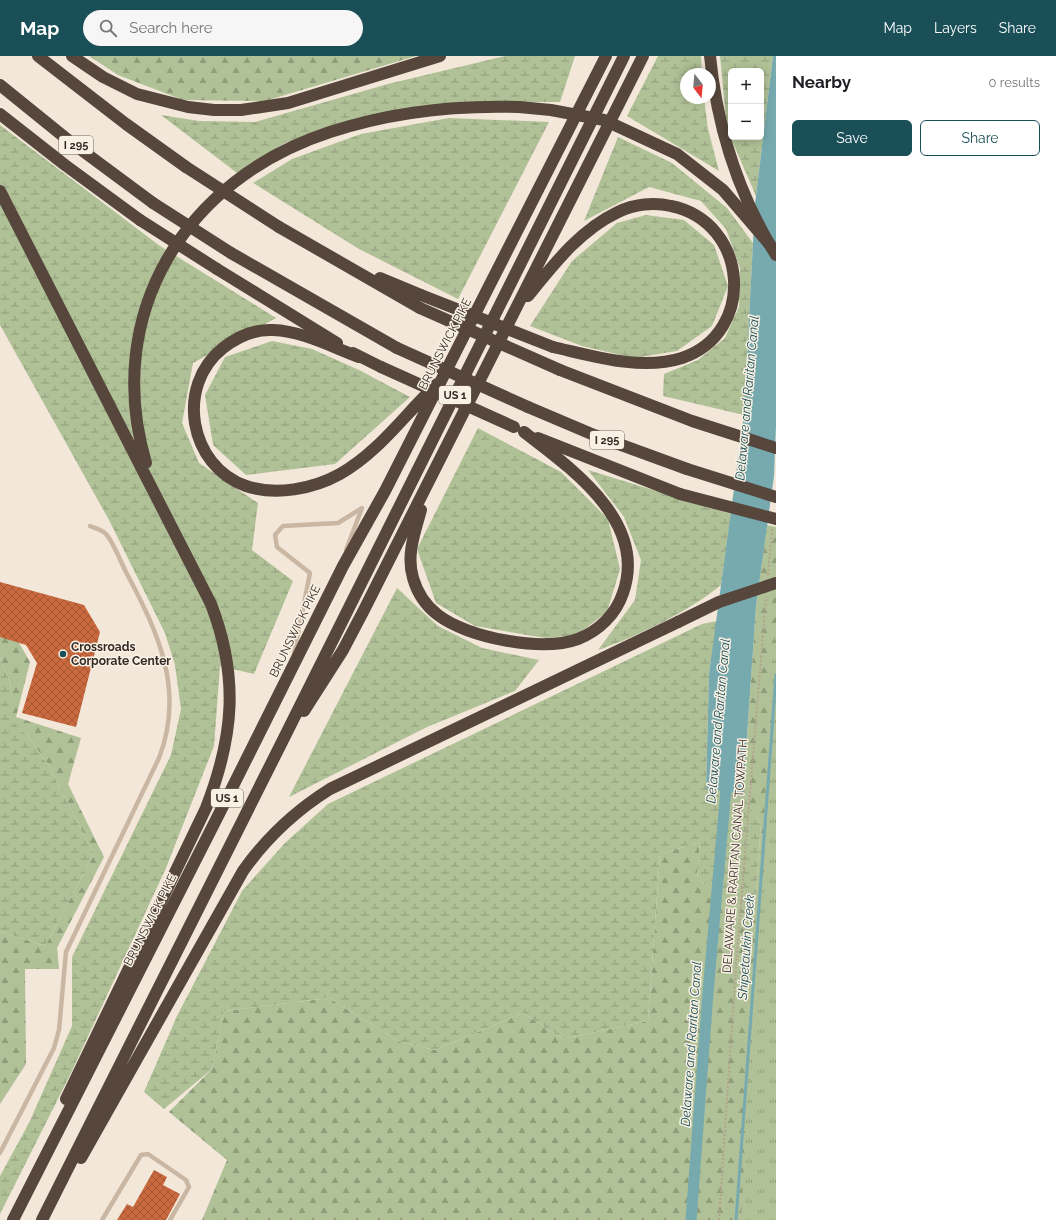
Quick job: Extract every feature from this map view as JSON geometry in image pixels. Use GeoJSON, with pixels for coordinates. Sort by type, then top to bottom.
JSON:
{"type":"FeatureCollection","features":[{"type":"Feature","properties":{"kind":"highway"},"geometry":{"type":"LineString","coordinates":[[38,56],[126,124],[186,167],[279,227],[420,308],[560,370],[692,421],[776,448]]}},
{"type":"Feature","properties":{"kind":"highway"},"geometry":{"type":"LineString","coordinates":[[72,56],[114,83],[162,102],[214,110],[241,110],[288,103],[440,56]]}},
{"type":"Feature","properties":{"kind":"highway","name":"BRUNSWICK PIKE"},"geometry":{"type":"LineString","coordinates":[[13,1220],[331,589],[386,491],[606,56]]}},
{"type":"Feature","properties":{"kind":"highway","name":"US 1"},"geometry":{"type":"LineString","coordinates":[[42,1220],[624,56]]}},
{"type":"Feature","properties":{"kind":"highway"},"geometry":{"type":"LineString","coordinates":[[286,734],[314,698],[343,650],[643,56]]}},
{"type":"Feature","properties":{"kind":"highway"},"geometry":{"type":"LineString","coordinates":[[710,56],[720,121],[739,184],[773,250]]}},
{"type":"Feature","properties":{"kind":"highway","name":"I 295"},"geometry":{"type":"LineString","coordinates":[[0,85],[68,140],[154,203],[231,253],[397,348],[594,435],[687,469],[776,497]]}},
{"type":"Feature","properties":{"kind":"highway"},"geometry":{"type":"LineString","coordinates":[[156,495],[140,444],[133,391],[137,339],[150,295],[164,265],[181,237],[206,207],[229,185],[251,170],[299,144],[329,132],[366,121],[434,110],[519,107],[551,110],[604,120],[677,154],[723,190],[773,250]]}},
{"type":"Feature","properties":{"kind":"highway"},"geometry":{"type":"LineString","coordinates":[[0,114],[140,220],[359,357]]}},
{"type":"Feature","properties":{"kind":"highway"},"geometry":{"type":"LineString","coordinates":[[0,191],[156,495],[210,604],[219,625],[228,673],[230,700],[229,727],[225,751],[206,808],[100,1026],[10,1220]]}},
{"type":"Feature","properties":{"kind":"highway"},"geometry":{"type":"LineString","coordinates":[[332,258],[553,347],[595,356],[646,363],[682,358],[696,352],[708,343],[718,331],[732,302],[734,273],[725,244],[707,222],[695,214],[664,204],[632,207],[618,212],[600,222],[578,238],[554,264],[515,312]]}},
{"type":"Feature","properties":{"kind":"highway"},"geometry":{"type":"LineString","coordinates":[[444,378],[371,452],[339,475],[303,488],[281,491],[263,490],[246,486],[220,470],[202,448],[193,420],[195,392],[200,377],[208,363],[218,352],[231,342],[256,331],[286,331],[359,357],[381,367],[519,430],[680,494],[774,522]]}},
{"type":"Feature","properties":{"kind":"highway"},"geometry":{"type":"LineString","coordinates":[[430,479],[413,538],[410,564],[416,585],[427,604],[450,623],[493,638],[548,645],[578,639],[603,623],[620,603],[627,574],[624,543],[618,526],[608,510],[592,490],[553,454],[519,430]]}},
{"type":"Feature","properties":{"kind":"highway"},"geometry":{"type":"LineString","coordinates":[[45,1220],[243,871],[258,851],[285,822],[330,789],[719,602],[772,582]]}},
{"type":"Feature","properties":{"kind":"lane"},"geometry":{"type":"LineString","coordinates":[[290,672],[310,573],[277,547],[275,535],[283,526],[338,523],[362,508],[331,589]]}},
{"type":"Feature","properties":{"kind":"lane"},"geometry":{"type":"LineString","coordinates":[[0,1153],[54,1048],[59,1030],[66,952],[159,758],[168,727],[170,688],[167,669],[154,628],[106,534],[90,526]]}},
{"type":"Feature","properties":{"kind":"lane"},"geometry":{"type":"LineString","coordinates":[[102,1220],[141,1155],[148,1154],[186,1180],[189,1187],[170,1220]]}},
{"type":"Feature","properties":{"kind":"path"},"geometry":{"type":"LineString","coordinates":[[772,582],[774,522]]}},
{"type":"Feature","properties":{"kind":"path","name":"DELAWARE & RARITAN CANAL TOWPATH"},"geometry":{"type":"LineString","coordinates":[[719,1220],[736,965],[766,596]]}},
{"type":"Feature","properties":{"kind":"green space"},"geometry":{"type":"Polygon","coordinates":[[[89,56],[416,56],[265,101],[183,100],[118,75],[89,56]]]}},
{"type":"Feature","properties":{"kind":"green space"},"geometry":{"type":"Polygon","coordinates":[[[505,56],[575,56],[560,102],[457,102],[361,118],[285,143],[237,173],[161,115],[199,121],[255,122],[388,84],[505,56]]]}},
{"type":"Feature","properties":{"kind":"green space"},"geometry":{"type":"Polygon","coordinates":[[[658,56],[701,56],[702,68],[680,68],[680,104],[705,104],[708,129],[719,171],[627,116],[658,56]]]}},
{"type":"Feature","properties":{"kind":"green space"},"geometry":{"type":"Polygon","coordinates":[[[720,56],[773,56],[764,130],[764,68],[728,68],[728,131],[720,56]]]}},
{"type":"Feature","properties":{"kind":"green space"},"geometry":{"type":"Polygon","coordinates":[[[449,118],[549,122],[458,299],[359,249],[253,183],[292,159],[361,134],[449,118]]]}},
{"type":"Feature","properties":{"kind":"green space"},"geometry":{"type":"Polygon","coordinates":[[[0,125],[160,246],[276,318],[193,363],[182,423],[199,463],[258,503],[252,550],[293,581],[254,674],[220,666],[214,746],[166,868],[71,1073],[0,1214],[0,1176],[29,1123],[72,1026],[72,957],[171,755],[181,709],[175,665],[165,633],[109,520],[0,325],[0,125]]]}},
{"type":"Feature","properties":{"kind":"green space"},"geometry":{"type":"Polygon","coordinates":[[[618,137],[672,163],[727,208],[753,243],[744,415],[663,396],[664,374],[698,360],[725,338],[739,307],[740,268],[726,229],[701,201],[649,187],[584,221],[618,137]]]}},
{"type":"Feature","properties":{"kind":"green space"},"geometry":{"type":"Polygon","coordinates":[[[732,140],[763,140],[756,196],[732,140]]]}},
{"type":"Feature","properties":{"kind":"green space"},"geometry":{"type":"Polygon","coordinates":[[[646,215],[684,220],[714,245],[728,286],[712,326],[677,351],[634,358],[582,346],[530,326],[572,261],[617,223],[646,215]]]}},
{"type":"Feature","properties":{"kind":"green space"},"geometry":{"type":"Polygon","coordinates":[[[272,341],[312,349],[359,370],[410,397],[335,464],[246,475],[213,445],[205,395],[225,357],[272,341]]]}},
{"type":"Feature","properties":{"kind":"green space"},"geometry":{"type":"Polygon","coordinates":[[[478,428],[561,472],[608,519],[620,569],[607,612],[577,635],[545,638],[475,626],[436,603],[417,549],[478,428]]]}},
{"type":"Feature","properties":{"kind":"green space"},"geometry":{"type":"Polygon","coordinates":[[[588,470],[731,514],[721,585],[678,614],[645,631],[598,650],[635,600],[641,560],[624,517],[588,470]]]}},
{"type":"Feature","properties":{"kind":"green space"},"geometry":{"type":"Polygon","coordinates":[[[767,525],[776,527],[776,1220],[202,1220],[227,1160],[169,1112],[212,1069],[224,1011],[329,998],[400,1042],[435,1050],[523,1013],[563,1039],[648,1021],[660,854],[700,842],[697,879],[754,917],[761,824],[743,794],[756,606],[767,525]]]}},
{"type":"Feature","properties":{"kind":"green space"},"geometry":{"type":"Polygon","coordinates":[[[397,588],[438,626],[482,648],[539,660],[515,691],[427,727],[289,797],[397,588]]]}},
{"type":"Feature","properties":{"kind":"green space"},"geometry":{"type":"Polygon","coordinates":[[[717,621],[709,674],[706,788],[743,794],[761,824],[754,917],[697,879],[700,842],[660,854],[648,1021],[563,1039],[523,1013],[435,1050],[400,1042],[329,998],[224,1011],[212,1069],[164,1109],[144,1092],[177,1016],[242,891],[285,843],[328,804],[702,624],[717,621]]]}},
{"type":"Feature","properties":{"kind":"green space"},"geometry":{"type":"Polygon","coordinates":[[[776,624],[776,1220],[741,1220],[751,1023],[776,624]]]}},
{"type":"Feature","properties":{"kind":"green space"},"geometry":{"type":"Polygon","coordinates":[[[0,637],[18,641],[30,662],[16,717],[81,738],[68,784],[104,857],[57,948],[59,969],[25,969],[26,1064],[0,1104],[0,931],[45,946],[94,854],[49,766],[28,736],[6,716],[11,685],[0,657],[0,637]]]}},
{"type":"Feature","properties":{"kind":"green space"},"geometry":{"type":"Polygon","coordinates":[[[0,657],[11,685],[7,716],[28,736],[49,766],[94,854],[45,946],[0,931],[0,657]]]}},
{"type":"Feature","properties":{"kind":"water"},"geometry":{"type":"Polygon","coordinates":[[[773,56],[776,56],[776,426],[774,476],[756,606],[743,794],[706,789],[709,674],[744,415],[755,204],[763,140],[764,140],[773,56]]]}},
{"type":"Feature","properties":{"kind":"building","name":"Crossroads Corporate Center"},"geometry":{"type":"Polygon","coordinates":[[[0,582],[84,605],[100,632],[76,727],[22,713],[37,663],[26,645],[0,637],[0,582]]]}},
{"type":"Feature","properties":{"kind":"building"},"geometry":{"type":"Polygon","coordinates":[[[154,1170],[167,1177],[163,1185],[180,1194],[166,1220],[117,1220],[127,1204],[133,1207],[154,1170]]]}},
{"type":"Feature","properties":{"kind":"waterway","name":"Shipetaukin Creek"},"geometry":{"type":"LineString","coordinates":[[736,1220],[776,675]]}},
{"type":"Feature","properties":{"kind":"waterway","name":"Delaware and Raritan Canal"},"geometry":{"type":"LineString","coordinates":[[691,1220],[708,993],[727,778]]}},
{"type":"Feature","properties":{"kind":"place","name":"Crossroads Corporate Center"},"geometry":{"type":"Point","coordinates":[63,654]}}]}
